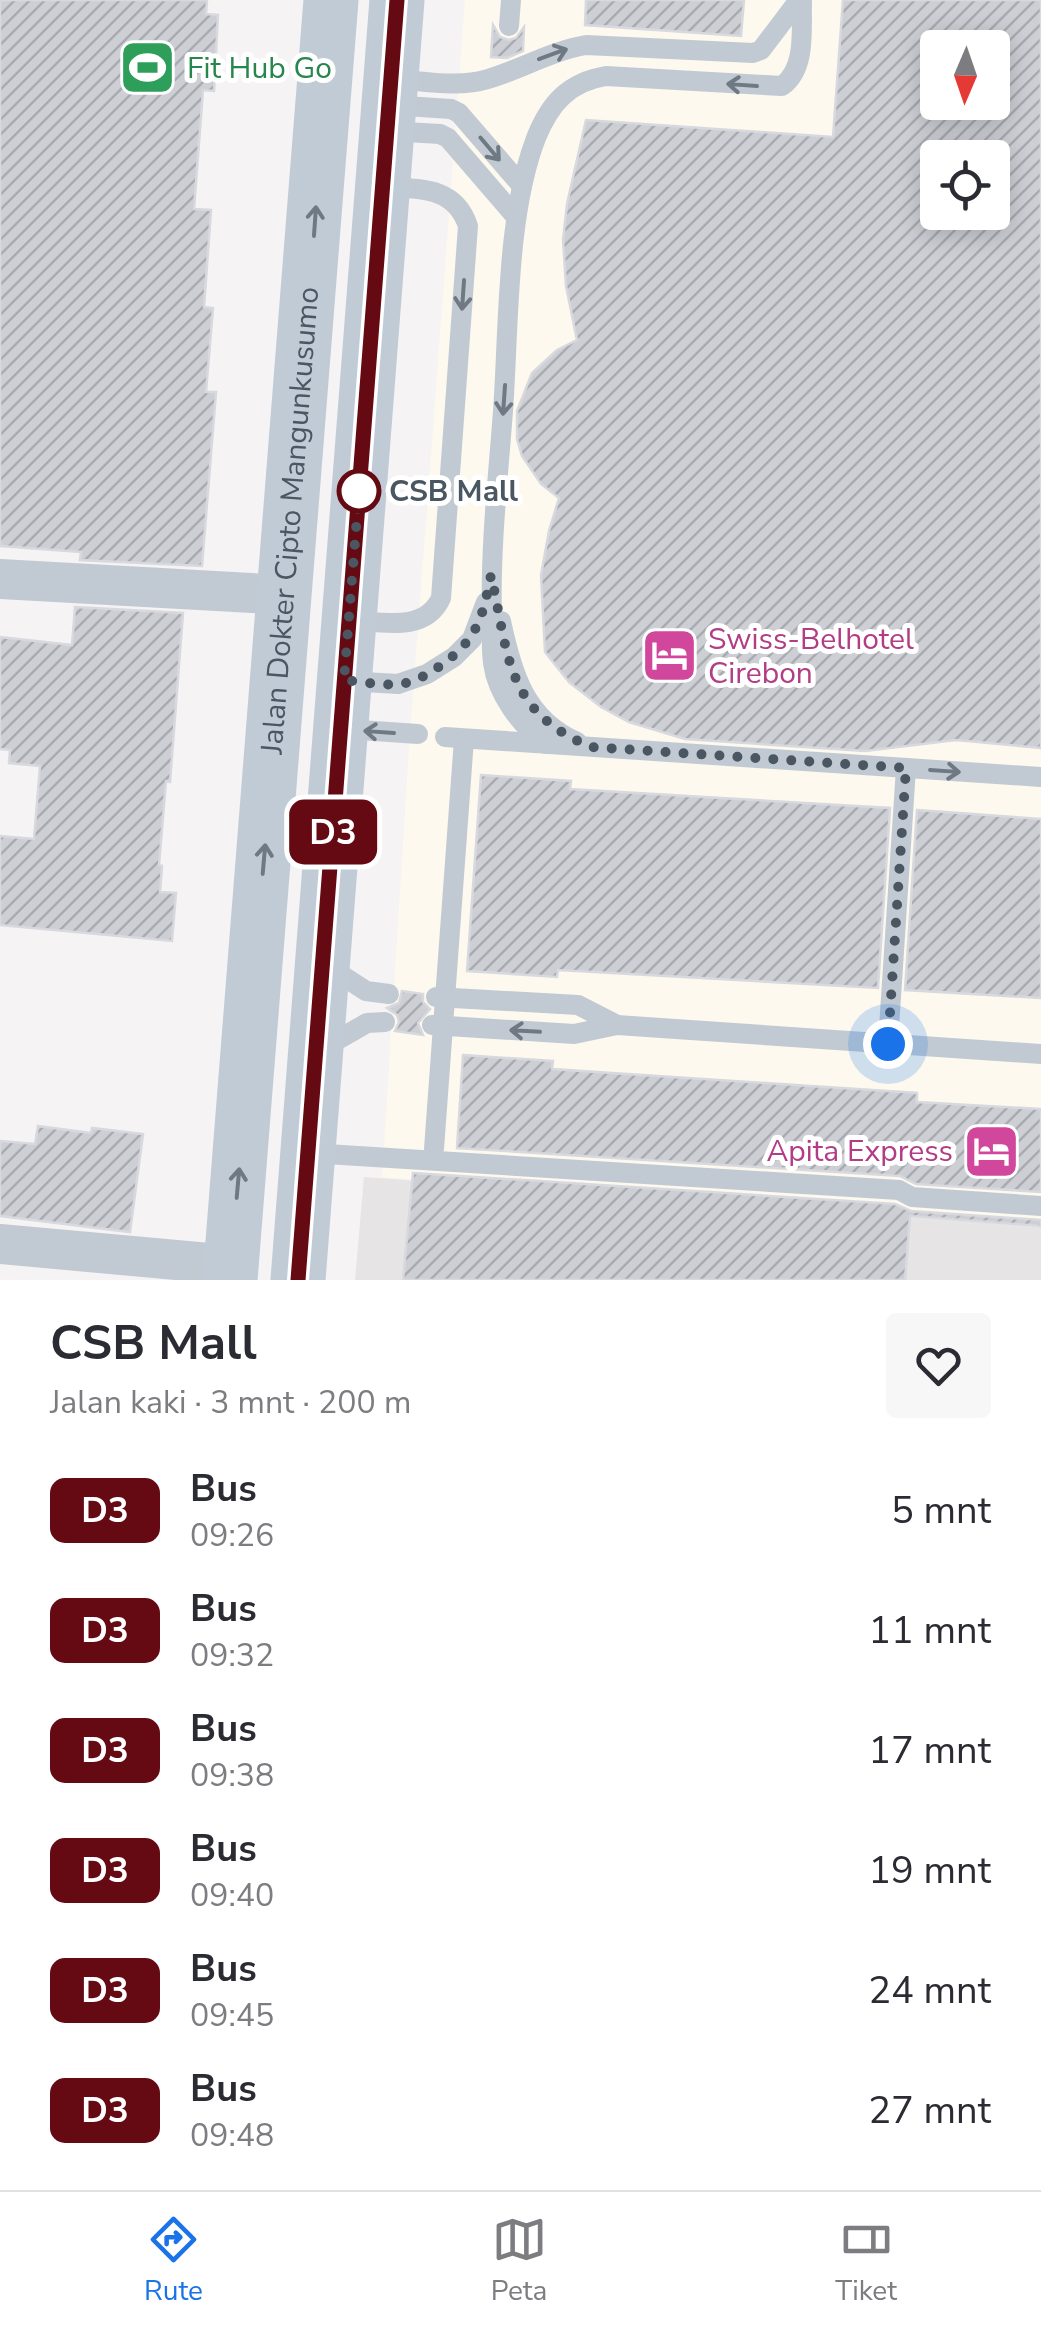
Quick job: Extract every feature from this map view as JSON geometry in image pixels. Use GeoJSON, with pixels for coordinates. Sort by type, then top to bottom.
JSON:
{"type":"FeatureCollection","features":[{"type":"Feature","properties":{"kind":"main road","name":"Jalan Dokter Cipto Mangunkusumo"},"geometry":{"type":"LineString","coordinates":[[230,1273],[331,0]]}},
{"type":"Feature","properties":{"kind":"main road"},"geometry":{"type":"LineString","coordinates":[[298,1280],[397,0]]}},
{"type":"Feature","properties":{"kind":"street"},"geometry":{"type":"LineString","coordinates":[[0,579],[286,595]]}},
{"type":"Feature","properties":{"kind":"street"},"geometry":{"type":"LineString","coordinates":[[0,1244],[230,1273]]}},
{"type":"Feature","properties":{"kind":"lane"},"geometry":{"type":"LineString","coordinates":[[510,26],[511,0]]}},
{"type":"Feature","properties":{"kind":"lane"},"geometry":{"type":"LineString","coordinates":[[389,105],[469,84],[506,65],[586,45],[753,53],[761,50],[800,0]]}},
{"type":"Feature","properties":{"kind":"lane"},"geometry":{"type":"LineString","coordinates":[[546,744],[519,717],[497,681],[492,662],[491,575],[516,216],[536,138],[558,99],[576,84],[606,76],[782,86],[793,78],[799,63],[800,0]]}},
{"type":"Feature","properties":{"kind":"lane"},"geometry":{"type":"LineString","coordinates":[[389,105],[459,113],[522,186]]}},
{"type":"Feature","properties":{"kind":"lane"},"geometry":{"type":"LineString","coordinates":[[389,105],[448,138],[516,216]]}},
{"type":"Feature","properties":{"kind":"lane"},"geometry":{"type":"LineString","coordinates":[[349,619],[404,623],[436,610],[441,598],[468,226],[464,214],[440,192],[382,187]]}},
{"type":"Feature","properties":{"kind":"lane"},"geometry":{"type":"LineString","coordinates":[[342,705],[428,674],[454,657],[480,624],[491,575]]}},
{"type":"Feature","properties":{"kind":"lane"},"geometry":{"type":"LineString","coordinates":[[491,575],[509,658],[521,693],[544,722],[560,734],[591,747]]}},
{"type":"Feature","properties":{"kind":"lane"},"geometry":{"type":"LineString","coordinates":[[342,705],[418,734]]}},
{"type":"Feature","properties":{"kind":"lane"},"geometry":{"type":"LineString","coordinates":[[434,1149],[454,738],[1041,777]]}},
{"type":"Feature","properties":{"kind":"lane"},"geometry":{"type":"LineString","coordinates":[[888,1044],[906,768]]}},
{"type":"Feature","properties":{"kind":"lane"},"geometry":{"type":"LineString","coordinates":[[323,962],[366,991],[389,994]]}},
{"type":"Feature","properties":{"kind":"lane"},"geometry":{"type":"LineString","coordinates":[[440,997],[578,1005],[618,1025]]}},
{"type":"Feature","properties":{"kind":"lane"},"geometry":{"type":"LineString","coordinates":[[316,1054],[367,1023],[385,1022]]}},
{"type":"Feature","properties":{"kind":"lane"},"geometry":{"type":"LineString","coordinates":[[437,1026],[574,1034],[618,1025],[1041,1054]]}},
{"type":"Feature","properties":{"kind":"lane"},"geometry":{"type":"LineString","coordinates":[[308,1153],[899,1190],[912,1197],[1041,1206]]}},
{"type":"Feature","properties":{"kind":"shaded area"},"geometry":{"type":"Polygon","coordinates":[[[465,0],[1041,0],[1041,1226],[382,1177],[409,748],[465,0]]]}},
{"type":"Feature","properties":{"kind":"shaded area"},"geometry":{"type":"Polygon","coordinates":[[[364,1177],[1041,1227],[1041,1280],[355,1280],[364,1177]]]}},
{"type":"Feature","properties":{"kind":"building"},"geometry":{"type":"Polygon","coordinates":[[[0,0],[207,0],[206,14],[218,15],[214,91],[203,90],[194,209],[211,210],[204,307],[213,308],[206,392],[216,392],[202,566],[80,560],[81,552],[0,546],[0,0]]]}},
{"type":"Feature","properties":{"kind":"building"},"geometry":{"type":"Polygon","coordinates":[[[586,0],[744,0],[741,36],[585,25],[586,0]]]}},
{"type":"Feature","properties":{"kind":"building","name":"CSB Mall"},"geometry":{"type":"Polygon","coordinates":[[[843,0],[1041,0],[1041,748],[956,740],[865,751],[685,739],[629,722],[601,707],[569,682],[545,652],[541,575],[559,498],[541,484],[522,456],[517,439],[517,411],[532,373],[557,350],[577,340],[566,286],[563,240],[586,120],[833,137],[843,0]]]}},
{"type":"Feature","properties":{"kind":"building"},"geometry":{"type":"Polygon","coordinates":[[[493,25],[500,37],[509,40],[516,38],[524,27],[523,51],[507,58],[491,57],[493,25]]]}},
{"type":"Feature","properties":{"kind":"building"},"geometry":{"type":"Polygon","coordinates":[[[75,607],[183,613],[170,782],[166,781],[159,865],[160,892],[176,893],[172,941],[0,925],[0,836],[34,839],[40,766],[9,763],[10,750],[0,749],[0,637],[72,645],[75,607]]]}},
{"type":"Feature","properties":{"kind":"building"},"geometry":{"type":"Polygon","coordinates":[[[481,775],[571,781],[570,789],[890,808],[878,988],[558,970],[557,977],[467,971],[481,775]]]}},
{"type":"Feature","properties":{"kind":"building"},"geometry":{"type":"Polygon","coordinates":[[[917,810],[1041,819],[1041,998],[905,990],[917,810]]]}},
{"type":"Feature","properties":{"kind":"building"},"geometry":{"type":"Polygon","coordinates":[[[402,991],[423,994],[423,1002],[430,1009],[418,1023],[423,1035],[395,1031],[397,1015],[387,1008],[399,1003],[402,991]]]}},
{"type":"Feature","properties":{"kind":"building"},"geometry":{"type":"Polygon","coordinates":[[[463,1055],[553,1061],[552,1069],[917,1093],[917,1102],[1041,1109],[1041,1192],[916,1184],[900,1176],[457,1148],[463,1055]]]}},
{"type":"Feature","properties":{"kind":"building"},"geometry":{"type":"Polygon","coordinates":[[[38,1126],[143,1134],[130,1232],[0,1216],[0,1141],[35,1144],[38,1126]]]}},
{"type":"Feature","properties":{"kind":"building"},"geometry":{"type":"Polygon","coordinates":[[[413,1173],[895,1204],[911,1211],[1041,1220],[1041,1226],[910,1216],[905,1280],[403,1280],[413,1173]]]}},
{"type":"Feature","properties":{"kind":"bus line","name":"D3"},"geometry":{"type":"LineString","coordinates":[[298,1280],[397,0]]}},
{"type":"Feature","properties":{"kind":"place","name":"Fit Hub Go"},"geometry":{"type":"Point","coordinates":[148,68]}},
{"type":"Feature","properties":{"kind":"place","name":"CSB Mall"},"geometry":{"type":"Point","coordinates":[359,491]}},
{"type":"Feature","properties":{"kind":"place","name":"Swiss-Belhotel Cirebon"},"geometry":{"type":"Point","coordinates":[669,656]}},
{"type":"Feature","properties":{"kind":"place","name":"Apita Express"},"geometry":{"type":"Point","coordinates":[992,1151]}},
{"type":"Feature","properties":{"kind":"route"},"geometry":{"type":"LineString","coordinates":[[359,491],[344,680],[408,683],[454,657],[480,624],[491,575],[509,658],[521,693],[544,722],[560,734],[591,747],[906,768],[888,1044]]}}]}
